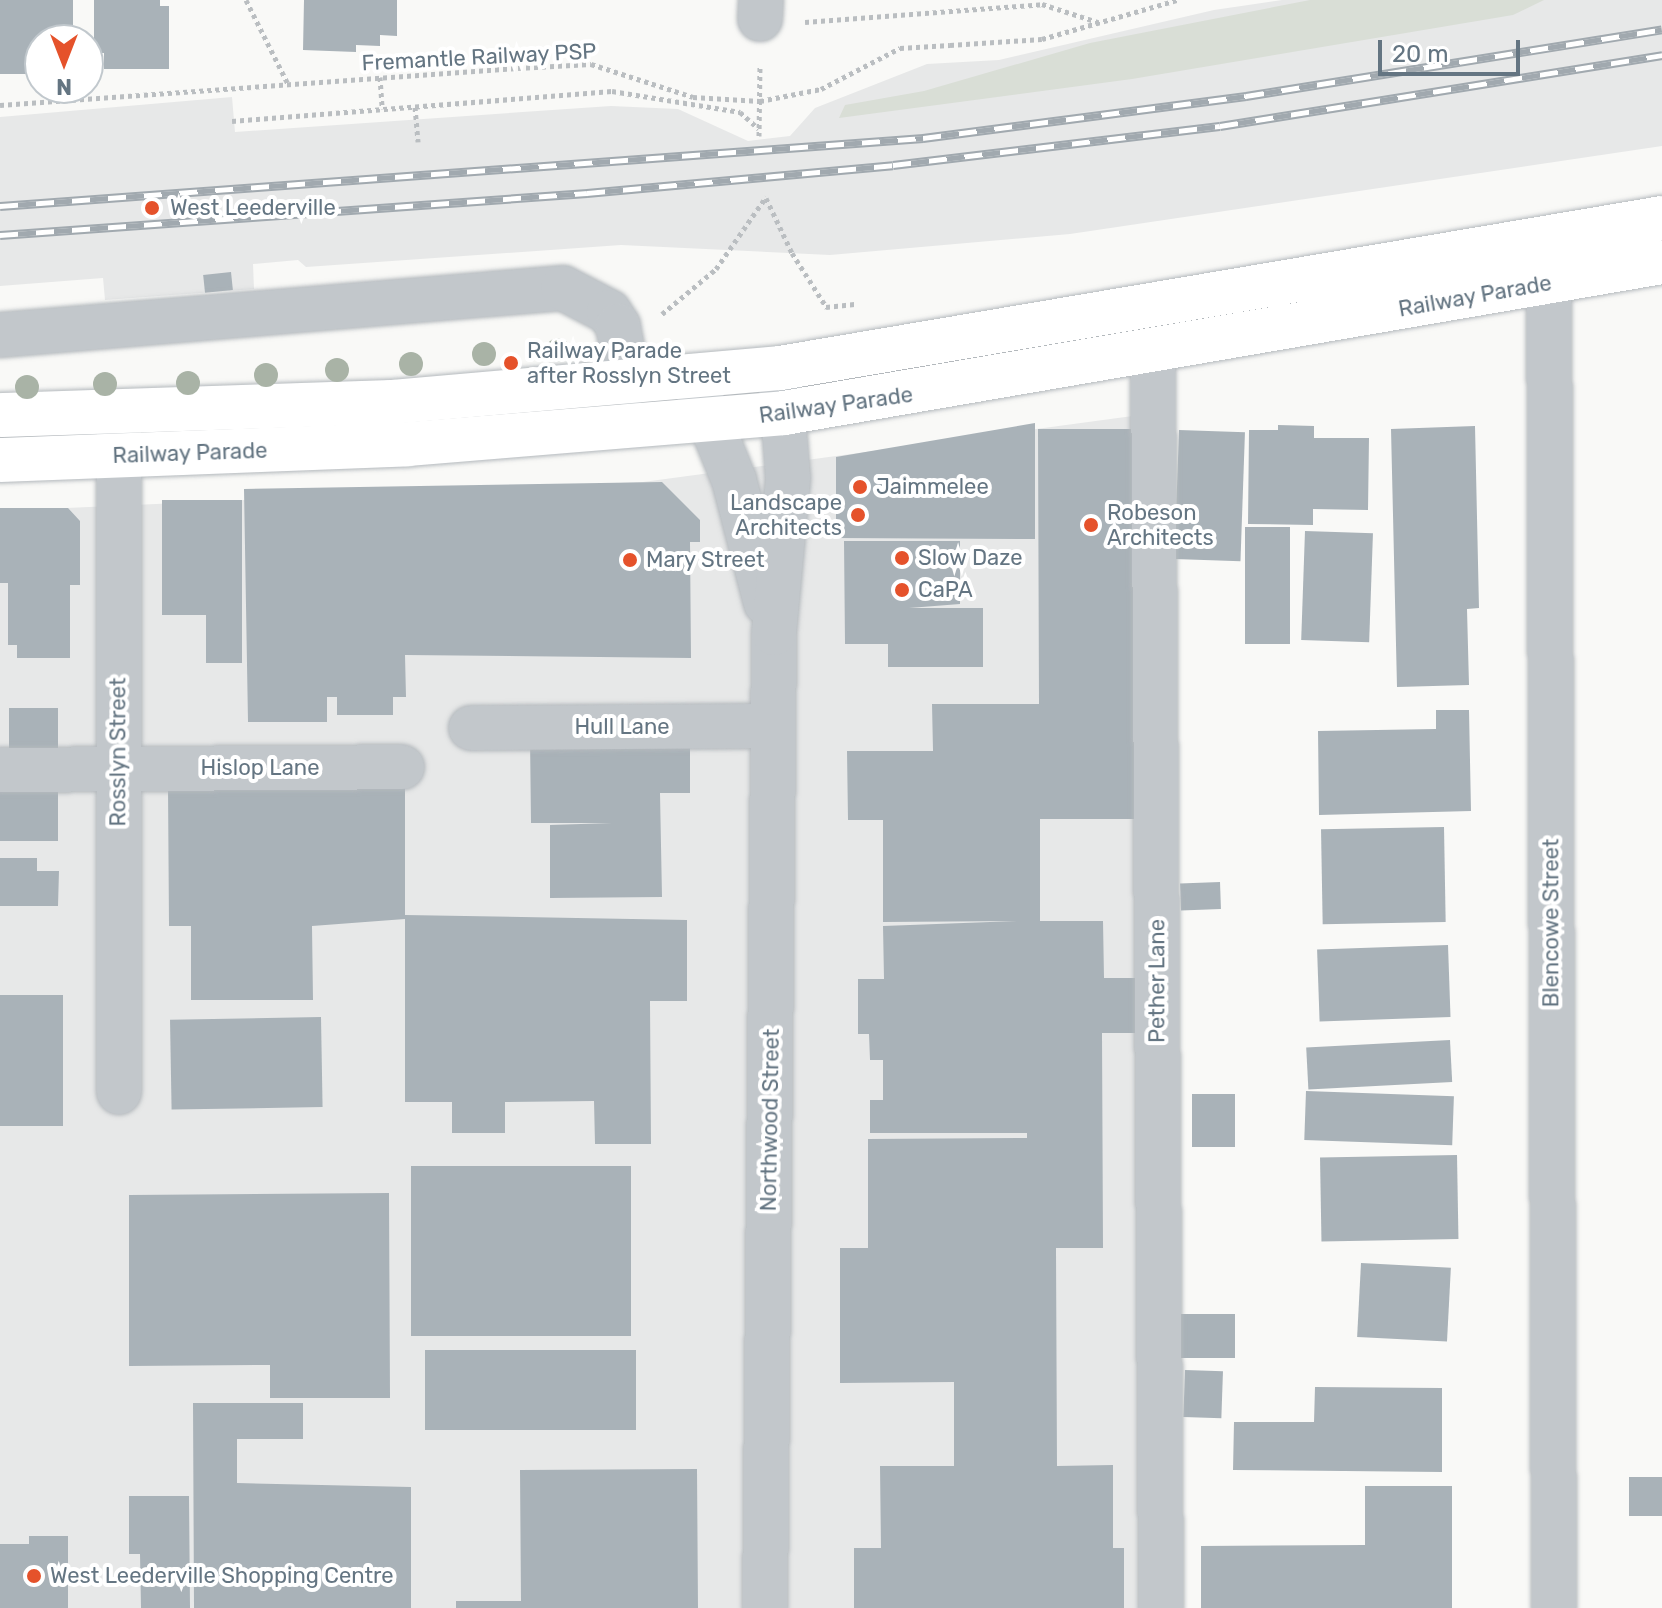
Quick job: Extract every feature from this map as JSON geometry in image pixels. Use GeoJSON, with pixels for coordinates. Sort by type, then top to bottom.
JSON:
{"type":"FeatureCollection","features":[{"type":"Feature","properties":{"kind":"main road","name":"Railway Parade"},"geometry":{"type":"LineString","coordinates":[[0,415],[392,402],[629,384],[780,368],[1662,218]]}},
{"type":"Feature","properties":{"kind":"main road","name":"Railway Parade"},"geometry":{"type":"LineString","coordinates":[[0,460],[408,444],[709,422],[784,413],[1153,353],[1662,262]]}},
{"type":"Feature","properties":{"kind":"street","name":"Blencowe Street"},"geometry":{"type":"LineString","coordinates":[[1549,238],[1554,1608]]}},
{"type":"Feature","properties":{"kind":"street"},"geometry":{"type":"LineString","coordinates":[[0,335],[563,288],[609,312],[618,326],[629,384]]}},
{"type":"Feature","properties":{"kind":"street","name":"Pether Lane"},"geometry":{"type":"LineString","coordinates":[[1153,353],[1161,1608]]}},
{"type":"Feature","properties":{"kind":"street","name":"Northwood Street"},"geometry":{"type":"LineString","coordinates":[[765,1608],[774,633],[788,478],[780,368]]}},
{"type":"Feature","properties":{"kind":"street","name":"Northwood Street"},"geometry":{"type":"LineString","coordinates":[[693,378],[734,480],[774,633]]}},
{"type":"Feature","properties":{"kind":"street","name":"Rosslyn Street"},"geometry":{"type":"LineString","coordinates":[[119,412],[119,1092]]}},
{"type":"Feature","properties":{"kind":"street","name":"Hull Lane"},"geometry":{"type":"LineString","coordinates":[[471,728],[773,726]]}},
{"type":"Feature","properties":{"kind":"street","name":"Hislop Lane"},"geometry":{"type":"LineString","coordinates":[[0,770],[402,767]]}},
{"type":"Feature","properties":{"kind":"path"},"geometry":{"type":"LineString","coordinates":[[246,0],[288,84]]}},
{"type":"Feature","properties":{"kind":"path","name":"Fremantle Railway PSP"},"geometry":{"type":"LineString","coordinates":[[0,105],[591,64],[693,97],[760,101],[821,89],[900,48],[1025,42],[1177,0]]}},
{"type":"Feature","properties":{"kind":"path"},"geometry":{"type":"LineString","coordinates":[[232,121],[612,91],[740,112],[759,132],[760,10],[828,23],[1042,4],[1098,22]]}},
{"type":"Feature","properties":{"kind":"path"},"geometry":{"type":"LineString","coordinates":[[380,77],[382,109]]}},
{"type":"Feature","properties":{"kind":"path"},"geometry":{"type":"LineString","coordinates":[[415,107],[418,142]]}},
{"type":"Feature","properties":{"kind":"path"},"geometry":{"type":"LineString","coordinates":[[650,320],[673,308],[716,269],[766,197],[792,253],[826,307]]}},
{"type":"Feature","properties":{"kind":"shaded area"},"geometry":{"type":"Polygon","coordinates":[[[1282,0],[1662,0],[1662,146],[1070,234],[830,255],[621,245],[306,267],[298,260],[253,264],[254,289],[105,300],[103,278],[0,286],[0,117],[232,97],[235,132],[611,106],[678,109],[748,141],[790,136],[815,108],[927,64],[999,60],[1214,10],[1282,0]]]}},
{"type":"Feature","properties":{"kind":"shaded area"},"geometry":{"type":"Polygon","coordinates":[[[1310,0],[1544,0],[1513,15],[1132,79],[839,118],[845,105],[924,91],[1090,43],[1310,0]]]}},
{"type":"Feature","properties":{"kind":"shaded area"},"geometry":{"type":"Polygon","coordinates":[[[1140,415],[1153,1608],[0,1608],[0,511],[643,482],[1140,415]]]}},
{"type":"Feature","properties":{"kind":"building"},"geometry":{"type":"Polygon","coordinates":[[[0,0],[73,0],[73,24],[24,24],[24,74],[0,74],[0,0]]]}},
{"type":"Feature","properties":{"kind":"building"},"geometry":{"type":"Polygon","coordinates":[[[94,0],[160,0],[160,6],[169,6],[169,69],[104,69],[104,24],[94,24],[94,0]]]}},
{"type":"Feature","properties":{"kind":"building"},"geometry":{"type":"Polygon","coordinates":[[[304,0],[397,0],[397,36],[380,35],[380,46],[356,45],[356,52],[303,50],[304,0]]]}},
{"type":"Feature","properties":{"kind":"building"},"geometry":{"type":"Polygon","coordinates":[[[231,272],[233,290],[205,293],[203,275],[231,272]]]}},
{"type":"Feature","properties":{"kind":"building"},"geometry":{"type":"Polygon","coordinates":[[[1035,423],[1035,539],[836,538],[836,457],[1035,423]]]}},
{"type":"Feature","properties":{"kind":"building"},"geometry":{"type":"Polygon","coordinates":[[[1278,425],[1314,426],[1314,438],[1369,438],[1368,510],[1313,509],[1313,525],[1248,524],[1249,430],[1278,430],[1278,425]]]}},
{"type":"Feature","properties":{"kind":"building"},"geometry":{"type":"Polygon","coordinates":[[[1475,426],[1479,608],[1467,609],[1469,685],[1397,687],[1391,429],[1475,426]]]}},
{"type":"Feature","properties":{"kind":"building"},"geometry":{"type":"Polygon","coordinates":[[[1038,429],[1144,429],[1145,819],[1040,819],[1040,921],[1103,921],[1104,978],[1144,978],[1144,1033],[1102,1033],[1103,1248],[1056,1248],[1057,1466],[1113,1465],[1113,1548],[1124,1548],[1124,1608],[854,1608],[854,1548],[881,1548],[880,1466],[954,1466],[954,1382],[840,1383],[840,1248],[868,1248],[868,1139],[1027,1138],[1027,1133],[870,1133],[870,1100],[883,1100],[883,1060],[870,1060],[869,1034],[858,1034],[858,979],[884,979],[883,926],[1017,921],[883,922],[883,820],[848,820],[847,751],[933,751],[932,704],[1039,704],[1038,429]]]}},
{"type":"Feature","properties":{"kind":"building"},"geometry":{"type":"Polygon","coordinates":[[[1179,430],[1245,432],[1240,561],[1174,559],[1179,430]]]}},
{"type":"Feature","properties":{"kind":"building"},"geometry":{"type":"Polygon","coordinates":[[[662,482],[700,520],[700,542],[690,542],[691,658],[405,655],[406,697],[393,697],[393,715],[337,715],[337,697],[327,697],[327,722],[248,722],[244,489],[662,482]]]}},
{"type":"Feature","properties":{"kind":"building"},"geometry":{"type":"Polygon","coordinates":[[[162,500],[242,500],[242,663],[206,663],[206,615],[162,615],[162,500]]]}},
{"type":"Feature","properties":{"kind":"building"},"geometry":{"type":"Polygon","coordinates":[[[0,508],[68,508],[80,521],[80,585],[70,585],[70,658],[17,658],[17,645],[8,645],[8,583],[0,583],[0,508]]]}},
{"type":"Feature","properties":{"kind":"building"},"geometry":{"type":"Polygon","coordinates":[[[1245,527],[1290,527],[1290,644],[1245,644],[1245,527]]]}},
{"type":"Feature","properties":{"kind":"building"},"geometry":{"type":"Polygon","coordinates":[[[1305,531],[1373,533],[1369,642],[1301,640],[1305,531]]]}},
{"type":"Feature","properties":{"kind":"building"},"geometry":{"type":"Polygon","coordinates":[[[844,541],[960,541],[960,604],[909,608],[983,608],[983,667],[888,667],[888,644],[845,644],[844,541]]]}},
{"type":"Feature","properties":{"kind":"building"},"geometry":{"type":"Polygon","coordinates":[[[9,708],[58,708],[58,749],[9,749],[9,708]]]}},
{"type":"Feature","properties":{"kind":"building"},"geometry":{"type":"Polygon","coordinates":[[[1436,710],[1469,710],[1471,811],[1319,815],[1318,731],[1436,729],[1436,710]]]}},
{"type":"Feature","properties":{"kind":"building"},"geometry":{"type":"Polygon","coordinates":[[[690,735],[690,793],[660,793],[662,897],[550,898],[550,825],[612,823],[531,823],[530,736],[690,735]]]}},
{"type":"Feature","properties":{"kind":"building"},"geometry":{"type":"Polygon","coordinates":[[[0,781],[58,791],[58,841],[0,841],[0,781]]]}},
{"type":"Feature","properties":{"kind":"building"},"geometry":{"type":"Polygon","coordinates":[[[405,787],[405,915],[687,920],[687,1001],[650,1001],[651,1144],[595,1144],[594,1101],[505,1102],[505,1133],[452,1133],[452,1102],[405,1102],[405,919],[312,926],[313,1000],[191,1000],[191,926],[169,926],[168,788],[405,787]]]}},
{"type":"Feature","properties":{"kind":"building"},"geometry":{"type":"Polygon","coordinates":[[[1444,827],[1446,922],[1323,924],[1321,829],[1444,827]]]}},
{"type":"Feature","properties":{"kind":"building"},"geometry":{"type":"Polygon","coordinates":[[[0,858],[37,858],[37,871],[59,871],[58,906],[0,906],[0,858]]]}},
{"type":"Feature","properties":{"kind":"building"},"geometry":{"type":"Polygon","coordinates":[[[1220,882],[1221,909],[1181,910],[1180,883],[1220,882]]]}},
{"type":"Feature","properties":{"kind":"building"},"geometry":{"type":"Polygon","coordinates":[[[1448,945],[1451,1017],[1320,1022],[1317,950],[1448,945]]]}},
{"type":"Feature","properties":{"kind":"building"},"geometry":{"type":"Polygon","coordinates":[[[0,995],[63,995],[63,1126],[0,1126],[0,995]]]}},
{"type":"Feature","properties":{"kind":"building"},"geometry":{"type":"Polygon","coordinates":[[[321,1017],[323,1107],[172,1110],[170,1020],[321,1017]]]}},
{"type":"Feature","properties":{"kind":"building"},"geometry":{"type":"Polygon","coordinates":[[[1450,1040],[1452,1082],[1308,1089],[1306,1048],[1450,1040]]]}},
{"type":"Feature","properties":{"kind":"building"},"geometry":{"type":"Polygon","coordinates":[[[1306,1091],[1454,1096],[1452,1145],[1304,1140],[1306,1091]]]}},
{"type":"Feature","properties":{"kind":"building"},"geometry":{"type":"Polygon","coordinates":[[[1192,1094],[1235,1094],[1235,1147],[1192,1147],[1192,1094]]]}},
{"type":"Feature","properties":{"kind":"building"},"geometry":{"type":"Polygon","coordinates":[[[1457,1155],[1458,1239],[1321,1241],[1320,1157],[1457,1155]]]}},
{"type":"Feature","properties":{"kind":"building"},"geometry":{"type":"Polygon","coordinates":[[[411,1166],[631,1166],[631,1336],[411,1336],[411,1166]]]}},
{"type":"Feature","properties":{"kind":"building"},"geometry":{"type":"Polygon","coordinates":[[[389,1193],[390,1398],[270,1398],[270,1365],[129,1366],[129,1195],[389,1193]]]}},
{"type":"Feature","properties":{"kind":"building"},"geometry":{"type":"Polygon","coordinates":[[[1361,1263],[1451,1268],[1447,1342],[1357,1337],[1361,1263]]]}},
{"type":"Feature","properties":{"kind":"building"},"geometry":{"type":"Polygon","coordinates":[[[1180,1314],[1235,1314],[1235,1358],[1180,1358],[1180,1314]]]}},
{"type":"Feature","properties":{"kind":"building"},"geometry":{"type":"Polygon","coordinates":[[[425,1350],[636,1350],[636,1430],[425,1430],[425,1350]]]}},
{"type":"Feature","properties":{"kind":"building"},"geometry":{"type":"Polygon","coordinates":[[[1185,1370],[1223,1371],[1221,1418],[1183,1417],[1185,1370]]]}},
{"type":"Feature","properties":{"kind":"building"},"geometry":{"type":"Polygon","coordinates":[[[1315,1387],[1442,1388],[1442,1472],[1233,1470],[1234,1422],[1314,1422],[1315,1387]]]}},
{"type":"Feature","properties":{"kind":"building"},"geometry":{"type":"Polygon","coordinates":[[[193,1403],[303,1403],[303,1439],[237,1439],[237,1483],[411,1487],[411,1608],[194,1608],[193,1403]]]}},
{"type":"Feature","properties":{"kind":"building"},"geometry":{"type":"Polygon","coordinates":[[[697,1469],[698,1608],[456,1608],[456,1601],[521,1601],[520,1470],[697,1469]]]}},
{"type":"Feature","properties":{"kind":"building"},"geometry":{"type":"Polygon","coordinates":[[[1629,1477],[1662,1477],[1662,1516],[1629,1516],[1629,1477]]]}},
{"type":"Feature","properties":{"kind":"building"},"geometry":{"type":"Polygon","coordinates":[[[1365,1486],[1452,1486],[1452,1608],[1201,1608],[1201,1546],[1365,1545],[1365,1486]]]}},
{"type":"Feature","properties":{"kind":"building"},"geometry":{"type":"Polygon","coordinates":[[[129,1496],[189,1496],[190,1608],[141,1608],[140,1554],[129,1554],[129,1496]]]}},
{"type":"Feature","properties":{"kind":"building","name":"West Leederville Shopping Centre"},"geometry":{"type":"Polygon","coordinates":[[[29,1536],[68,1536],[68,1608],[0,1608],[0,1544],[29,1544],[29,1536]]]}},
{"type":"Feature","properties":{"kind":"railway"},"geometry":{"type":"LineString","coordinates":[[0,206],[923,138],[1246,96],[1662,29]]}},
{"type":"Feature","properties":{"kind":"railway"},"geometry":{"type":"LineString","coordinates":[[0,235],[587,193],[893,165],[1220,126],[1662,55]]}},
{"type":"Feature","properties":{"kind":"place","name":"West Leederville"},"geometry":{"type":"Point","coordinates":[152,208]}},
{"type":"Feature","properties":{"kind":"place","name":"Railway Parade after Rosslyn Street"},"geometry":{"type":"Point","coordinates":[511,363]}},
{"type":"Feature","properties":{"kind":"place","name":"Jaimmelee"},"geometry":{"type":"Point","coordinates":[860,487]}},
{"type":"Feature","properties":{"kind":"place","name":"Landscape Architects"},"geometry":{"type":"Point","coordinates":[858,515]}},
{"type":"Feature","properties":{"kind":"place","name":"Robeson Architects"},"geometry":{"type":"Point","coordinates":[1091,525]}},
{"type":"Feature","properties":{"kind":"place","name":"Slow Daze"},"geometry":{"type":"Point","coordinates":[902,558]}},
{"type":"Feature","properties":{"kind":"place","name":"Mary Street"},"geometry":{"type":"Point","coordinates":[630,560]}},
{"type":"Feature","properties":{"kind":"place","name":"CaPA"},"geometry":{"type":"Point","coordinates":[902,590]}},
{"type":"Feature","properties":{"kind":"place","name":"West Leederville Shopping Centre"},"geometry":{"type":"Point","coordinates":[34,1576]}}]}
